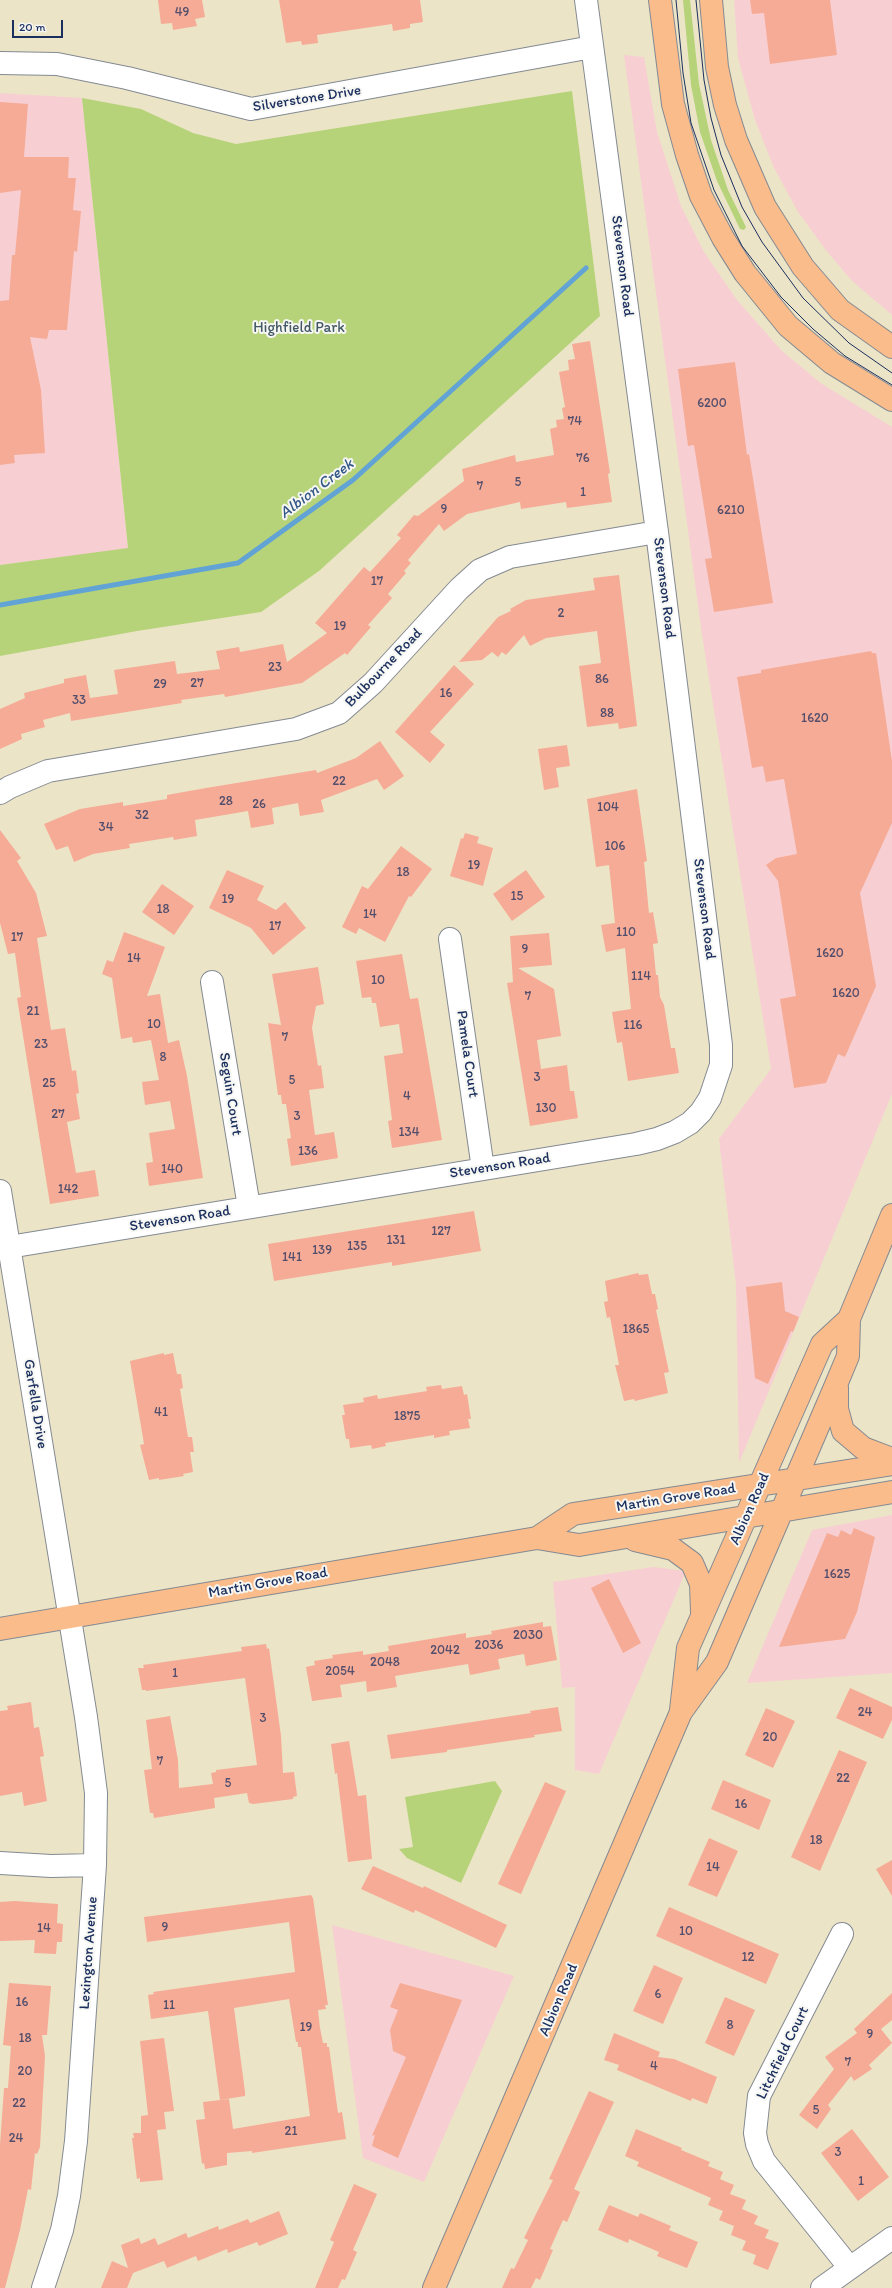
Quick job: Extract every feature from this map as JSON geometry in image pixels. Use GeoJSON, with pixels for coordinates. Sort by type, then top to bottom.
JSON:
{"type":"FeatureCollection","features":[{"type":"Feature","properties":{"kind":"main road"},"geometry":{"type":"LineString","coordinates":[[660,0],[673,104],[686,155],[702,196],[723,238],[745,273],[788,326],[832,363],[892,400]]}},
{"type":"Feature","properties":{"kind":"main road"},"geometry":{"type":"LineString","coordinates":[[711,0],[717,67],[725,105],[736,140],[765,207],[804,267],[840,310],[892,347]]}},
{"type":"Feature","properties":{"kind":"main road","name":"Albion Road"},"geometry":{"type":"LineString","coordinates":[[434,2288],[681,1712],[716,1662],[838,1380],[848,1356],[848,1319],[892,1215]]}},
{"type":"Feature","properties":{"kind":"main road","name":"Albion Road"},"geometry":{"type":"LineString","coordinates":[[681,1712],[688,1648],[822,1344],[848,1319]]}},
{"type":"Feature","properties":{"kind":"main road"},"geometry":{"type":"LineString","coordinates":[[838,1380],[837,1409],[843,1431],[863,1448],[892,1460]]}},
{"type":"Feature","properties":{"kind":"main road","name":"Martin Grove Road"},"geometry":{"type":"LineString","coordinates":[[537,1538],[573,1514],[892,1464]]}},
{"type":"Feature","properties":{"kind":"main road","name":"Martin Grove Road"},"geometry":{"type":"LineString","coordinates":[[0,1629],[69,1616],[537,1538],[579,1545],[892,1492]]}},
{"type":"Feature","properties":{"kind":"main road"},"geometry":{"type":"LineString","coordinates":[[624,1538],[673,1549],[692,1563],[701,1584],[702,1617]]}},
{"type":"Feature","properties":{"kind":"street","name":"Stevenson Road"},"geometry":{"type":"LineString","coordinates":[[9,1247],[657,1139],[675,1132],[690,1122],[701,1112],[716,1082],[721,1065],[721,1045],[657,532],[586,0]]}},
{"type":"Feature","properties":{"kind":"street","name":"Silverstone Drive"},"geometry":{"type":"LineString","coordinates":[[0,63],[57,64],[127,78],[251,109],[592,47]]}},
{"type":"Feature","properties":{"kind":"street","name":"Bulbourne Road"},"geometry":{"type":"LineString","coordinates":[[0,793],[10,787],[48,771],[296,729],[339,713],[373,683],[459,589],[480,570],[510,557],[657,532]]}},
{"type":"Feature","properties":{"kind":"street","name":"Pamela Court"},"geometry":{"type":"LineString","coordinates":[[450,939],[483,1169]]}},
{"type":"Feature","properties":{"kind":"street","name":"Seguin Court"},"geometry":{"type":"LineString","coordinates":[[212,982],[249,1207]]}},
{"type":"Feature","properties":{"kind":"street","name":"Garfella Drive"},"geometry":{"type":"LineString","coordinates":[[0,1192],[69,1616]]}},
{"type":"Feature","properties":{"kind":"street","name":"Lexington Avenue"},"geometry":{"type":"LineString","coordinates":[[43,2288],[68,2203],[76,2141],[96,1865],[96,1793],[69,1616]]}},
{"type":"Feature","properties":{"kind":"street"},"geometry":{"type":"LineString","coordinates":[[0,1863],[51,1866],[96,1865]]}},
{"type":"Feature","properties":{"kind":"street","name":"Litchfield Court"},"geometry":{"type":"LineString","coordinates":[[842,1934],[759,2096],[756,2133],[757,2144],[764,2161],[850,2268]]}},
{"type":"Feature","properties":{"kind":"street"},"geometry":{"type":"LineString","coordinates":[[822,2288],[892,2238]]}},
{"type":"Feature","properties":{"kind":"shaded area"},"geometry":{"type":"Polygon","coordinates":[[[734,0],[892,0],[892,315],[851,280],[825,249],[798,212],[774,168],[755,120],[738,58],[734,0]]]}},
{"type":"Feature","properties":{"kind":"shaded area"},"geometry":{"type":"Polygon","coordinates":[[[624,55],[644,57],[657,132],[681,206],[704,252],[737,300],[782,351],[822,384],[892,427],[892,1094],[739,1463],[736,1285],[719,1139],[771,1069],[702,635],[624,55]]]}},
{"type":"Feature","properties":{"kind":"shaded area"},"geometry":{"type":"Polygon","coordinates":[[[0,93],[82,98],[128,549],[0,565],[0,93]]]}},
{"type":"Feature","properties":{"kind":"shaded area"},"geometry":{"type":"Polygon","coordinates":[[[892,1515],[892,1673],[747,1683],[812,1530],[892,1515]]]}},
{"type":"Feature","properties":{"kind":"shaded area"},"geometry":{"type":"Polygon","coordinates":[[[653,1567],[686,1571],[599,1774],[575,1770],[575,1687],[562,1688],[553,1582],[653,1567]]]}},
{"type":"Feature","properties":{"kind":"shaded area"},"geometry":{"type":"Polygon","coordinates":[[[332,1925],[514,1976],[424,2182],[363,2158],[332,1925]]]}},
{"type":"Feature","properties":{"kind":"green space"},"geometry":{"type":"Polygon","coordinates":[[[683,0],[690,0],[699,84],[711,140],[728,190],[746,227],[744,230],[740,229],[717,181],[700,132],[691,85],[683,0]]]}},
{"type":"Feature","properties":{"kind":"green space","name":"Highfield Park"},"geometry":{"type":"Polygon","coordinates":[[[572,91],[600,316],[319,571],[261,612],[137,631],[0,656],[0,565],[128,548],[82,98],[141,109],[193,133],[236,144],[572,91]]]}},
{"type":"Feature","properties":{"kind":"green space"},"geometry":{"type":"Polygon","coordinates":[[[495,1781],[502,1791],[461,1883],[407,1858],[399,1849],[413,1847],[405,1797],[495,1781]]]}},
{"type":"Feature","properties":{"kind":"building"},"geometry":{"type":"Polygon","coordinates":[[[158,0],[202,0],[205,17],[195,19],[197,26],[173,30],[172,23],[161,24],[158,0]]]}},
{"type":"Feature","properties":{"kind":"building"},"geometry":{"type":"Polygon","coordinates":[[[279,0],[420,0],[423,22],[410,24],[410,28],[393,31],[392,24],[317,35],[318,43],[302,45],[301,41],[286,43],[279,0]]]}},
{"type":"Feature","properties":{"kind":"building"},"geometry":{"type":"Polygon","coordinates":[[[750,0],[830,0],[837,55],[770,64],[764,13],[752,14],[750,0]]]}},
{"type":"Feature","properties":{"kind":"building"},"geometry":{"type":"Polygon","coordinates":[[[0,102],[28,104],[24,157],[69,157],[68,178],[76,178],[73,210],[81,211],[77,252],[74,251],[67,330],[49,330],[47,339],[30,337],[41,390],[45,453],[14,455],[15,463],[0,465],[0,301],[9,300],[12,255],[15,255],[21,190],[0,193],[0,102]]]}},
{"type":"Feature","properties":{"kind":"building"},"geometry":{"type":"Polygon","coordinates":[[[590,341],[610,473],[608,474],[612,502],[567,508],[566,502],[521,509],[520,502],[467,514],[444,531],[439,524],[408,560],[411,563],[404,571],[406,573],[388,594],[392,598],[368,625],[371,627],[347,655],[345,653],[302,683],[225,697],[224,694],[181,700],[182,703],[71,721],[70,713],[43,720],[45,727],[21,734],[22,739],[0,749],[0,709],[25,698],[24,693],[64,683],[64,679],[86,675],[90,698],[118,694],[114,670],[175,661],[177,674],[220,669],[216,651],[239,647],[240,652],[283,644],[287,662],[327,633],[315,623],[364,567],[370,572],[401,538],[397,535],[414,515],[418,516],[464,481],[462,469],[515,455],[516,462],[554,455],[550,429],[557,427],[556,420],[564,419],[562,408],[565,407],[559,372],[569,370],[568,360],[575,359],[572,344],[590,341]]]}},
{"type":"Feature","properties":{"kind":"building"},"geometry":{"type":"Polygon","coordinates":[[[735,362],[747,455],[749,454],[773,603],[714,612],[705,559],[712,558],[694,445],[688,446],[678,369],[735,362]]]}},
{"type":"Feature","properties":{"kind":"building"},"geometry":{"type":"Polygon","coordinates":[[[619,575],[637,726],[619,729],[618,723],[587,727],[579,666],[601,663],[597,631],[546,638],[530,646],[524,635],[506,655],[502,652],[498,657],[492,652],[482,660],[459,662],[498,617],[511,611],[510,609],[526,600],[595,590],[593,578],[619,575]]]}},
{"type":"Feature","properties":{"kind":"building"},"geometry":{"type":"Polygon","coordinates":[[[871,651],[872,653],[876,653],[892,761],[892,823],[860,893],[876,986],[845,1057],[838,1054],[826,1083],[794,1088],[780,999],[796,996],[778,881],[766,865],[776,858],[797,854],[784,779],[766,782],[763,766],[752,768],[737,677],[761,673],[761,670],[871,651]]]}},
{"type":"Feature","properties":{"kind":"building"},"geometry":{"type":"Polygon","coordinates":[[[454,665],[474,684],[430,732],[445,745],[430,763],[395,732],[454,665]]]}},
{"type":"Feature","properties":{"kind":"building"},"geometry":{"type":"Polygon","coordinates":[[[380,741],[404,776],[384,790],[377,779],[321,800],[324,812],[300,816],[298,803],[272,808],[274,824],[251,828],[248,811],[195,820],[197,836],[174,840],[173,837],[129,844],[130,848],[93,854],[74,862],[68,846],[56,850],[44,824],[80,809],[123,802],[123,806],[167,799],[167,795],[206,788],[316,770],[317,773],[356,758],[380,741]]]}},
{"type":"Feature","properties":{"kind":"building"},"geometry":{"type":"Polygon","coordinates":[[[567,745],[570,766],[556,768],[559,787],[544,790],[538,749],[567,745]]]}},
{"type":"Feature","properties":{"kind":"building"},"geometry":{"type":"Polygon","coordinates":[[[637,789],[647,861],[644,862],[649,913],[653,912],[658,943],[653,944],[656,975],[658,975],[660,997],[664,1005],[671,1048],[675,1048],[679,1073],[628,1081],[622,1042],[617,1043],[612,1012],[631,1009],[625,948],[606,952],[601,925],[615,923],[609,865],[596,867],[587,799],[637,789]]]}},
{"type":"Feature","properties":{"kind":"building"},"geometry":{"type":"Polygon","coordinates":[[[0,830],[21,858],[17,861],[36,893],[47,936],[37,938],[51,1030],[65,1028],[72,1071],[76,1070],[79,1093],[76,1094],[80,1119],[67,1122],[76,1173],[95,1170],[99,1196],[50,1204],[17,998],[21,997],[15,953],[8,954],[0,923],[0,830]]]}},
{"type":"Feature","properties":{"kind":"building"},"geometry":{"type":"Polygon","coordinates":[[[465,833],[479,837],[477,843],[493,848],[483,886],[450,876],[461,838],[463,839],[465,833]]]}},
{"type":"Feature","properties":{"kind":"building"},"geometry":{"type":"Polygon","coordinates":[[[401,846],[432,869],[411,897],[409,896],[385,942],[359,928],[356,934],[342,927],[362,886],[368,889],[401,846]]]}},
{"type":"Feature","properties":{"kind":"building"},"geometry":{"type":"Polygon","coordinates":[[[227,870],[264,886],[257,900],[276,910],[285,902],[306,928],[273,955],[251,928],[209,908],[227,870]]]}},
{"type":"Feature","properties":{"kind":"building"},"geometry":{"type":"Polygon","coordinates":[[[526,870],[545,897],[512,921],[493,894],[526,870]]]}},
{"type":"Feature","properties":{"kind":"building"},"geometry":{"type":"Polygon","coordinates":[[[162,884],[194,906],[174,935],[142,912],[162,884]]]}},
{"type":"Feature","properties":{"kind":"building"},"geometry":{"type":"Polygon","coordinates":[[[124,932],[165,947],[147,996],[160,994],[168,1043],[179,1040],[187,1076],[203,1178],[149,1186],[146,1163],[153,1162],[149,1133],[175,1129],[170,1101],[145,1105],[142,1082],[159,1080],[151,1040],[133,1043],[132,1037],[121,1039],[112,978],[102,974],[107,960],[113,962],[124,932]]]}},
{"type":"Feature","properties":{"kind":"building"},"geometry":{"type":"Polygon","coordinates":[[[549,933],[552,965],[518,968],[554,989],[561,1036],[537,1040],[541,1069],[567,1065],[570,1091],[574,1091],[578,1118],[530,1126],[507,983],[513,982],[510,936],[549,933]]]}},
{"type":"Feature","properties":{"kind":"building"},"geometry":{"type":"Polygon","coordinates":[[[402,954],[410,999],[418,998],[442,1140],[392,1148],[388,1121],[392,1120],[384,1056],[403,1053],[399,1024],[380,1027],[376,1003],[372,1003],[371,997],[362,998],[356,961],[402,954]]]}},
{"type":"Feature","properties":{"kind":"building"},"geometry":{"type":"Polygon","coordinates":[[[318,967],[324,1004],[316,1006],[312,1028],[318,1066],[321,1065],[324,1088],[309,1090],[315,1135],[334,1132],[338,1158],[291,1166],[287,1139],[291,1138],[286,1104],[282,1104],[281,1095],[278,1095],[268,1023],[281,1025],[272,974],[318,967]]]}},
{"type":"Feature","properties":{"kind":"building"},"geometry":{"type":"Polygon","coordinates":[[[474,1211],[481,1251],[392,1266],[392,1262],[274,1281],[268,1244],[474,1211]]]}},
{"type":"Feature","properties":{"kind":"building"},"geometry":{"type":"Polygon","coordinates":[[[638,1273],[639,1275],[648,1274],[652,1294],[655,1294],[658,1309],[656,1310],[669,1372],[664,1373],[668,1393],[635,1401],[634,1399],[624,1401],[615,1365],[619,1365],[610,1317],[607,1318],[604,1302],[608,1301],[605,1281],[638,1273]]]}},
{"type":"Feature","properties":{"kind":"building"},"geometry":{"type":"Polygon","coordinates":[[[782,1282],[785,1311],[799,1317],[793,1332],[791,1331],[768,1384],[755,1378],[746,1287],[782,1282]]]}},
{"type":"Feature","properties":{"kind":"building"},"geometry":{"type":"Polygon","coordinates":[[[164,1353],[164,1355],[173,1353],[177,1374],[181,1374],[183,1388],[180,1389],[188,1437],[192,1437],[194,1452],[190,1452],[193,1472],[183,1474],[184,1476],[149,1480],[140,1445],[144,1444],[130,1361],[164,1353]]]}},
{"type":"Feature","properties":{"kind":"building"},"geometry":{"type":"Polygon","coordinates":[[[441,1385],[442,1389],[462,1386],[464,1395],[467,1394],[471,1419],[468,1419],[470,1428],[449,1431],[450,1435],[434,1438],[434,1435],[385,1443],[386,1446],[372,1449],[371,1445],[350,1448],[349,1439],[346,1439],[342,1415],[345,1415],[343,1405],[364,1402],[363,1398],[377,1395],[378,1399],[427,1391],[426,1387],[441,1385]]]}},
{"type":"Feature","properties":{"kind":"building"},"geometry":{"type":"Polygon","coordinates":[[[854,1528],[875,1537],[857,1612],[845,1639],[779,1647],[827,1533],[838,1537],[841,1530],[851,1535],[854,1528]]]}},
{"type":"Feature","properties":{"kind":"building"},"geometry":{"type":"Polygon","coordinates":[[[609,1579],[641,1643],[623,1653],[591,1588],[609,1579]]]}},
{"type":"Feature","properties":{"kind":"building"},"geometry":{"type":"Polygon","coordinates":[[[543,1622],[543,1627],[551,1626],[557,1660],[526,1666],[524,1654],[498,1659],[500,1669],[470,1675],[468,1664],[395,1676],[397,1687],[367,1692],[366,1681],[340,1685],[342,1697],[312,1701],[306,1667],[315,1665],[314,1661],[333,1658],[332,1655],[363,1651],[363,1655],[389,1651],[388,1646],[466,1633],[466,1638],[492,1634],[491,1631],[543,1622]]]}},
{"type":"Feature","properties":{"kind":"building"},"geometry":{"type":"Polygon","coordinates":[[[266,1644],[267,1649],[269,1648],[281,1736],[283,1773],[294,1772],[297,1796],[293,1797],[293,1799],[253,1804],[249,1803],[247,1793],[214,1798],[215,1808],[154,1818],[153,1813],[150,1813],[144,1770],[152,1769],[146,1720],[170,1716],[178,1760],[179,1788],[213,1784],[211,1773],[216,1772],[216,1770],[257,1765],[245,1678],[146,1691],[142,1690],[138,1668],[144,1668],[143,1665],[242,1651],[241,1647],[266,1644]]]}},
{"type":"Feature","properties":{"kind":"building"},"geometry":{"type":"Polygon","coordinates":[[[850,1688],[892,1707],[892,1720],[883,1739],[836,1718],[850,1688]]]}},
{"type":"Feature","properties":{"kind":"building"},"geometry":{"type":"Polygon","coordinates":[[[31,1702],[34,1728],[39,1727],[44,1756],[40,1757],[47,1801],[24,1806],[22,1792],[0,1796],[0,1711],[8,1710],[7,1706],[31,1702]]]}},
{"type":"Feature","properties":{"kind":"building"},"geometry":{"type":"Polygon","coordinates":[[[558,1707],[562,1731],[534,1735],[535,1737],[447,1750],[447,1752],[391,1759],[387,1735],[531,1713],[530,1711],[558,1707]]]}},
{"type":"Feature","properties":{"kind":"building"},"geometry":{"type":"Polygon","coordinates":[[[766,1708],[795,1721],[773,1768],[745,1755],[766,1708]]]}},
{"type":"Feature","properties":{"kind":"building"},"geometry":{"type":"Polygon","coordinates":[[[349,1741],[358,1796],[366,1795],[372,1859],[348,1862],[337,1773],[335,1774],[331,1744],[349,1741]]]}},
{"type":"Feature","properties":{"kind":"building"},"geometry":{"type":"Polygon","coordinates":[[[839,1750],[867,1762],[820,1871],[791,1857],[839,1750]]]}},
{"type":"Feature","properties":{"kind":"building"},"geometry":{"type":"Polygon","coordinates":[[[723,1780],[771,1800],[759,1830],[711,1809],[723,1780]]]}},
{"type":"Feature","properties":{"kind":"building"},"geometry":{"type":"Polygon","coordinates":[[[545,1782],[566,1791],[521,1894],[498,1884],[545,1782]]]}},
{"type":"Feature","properties":{"kind":"building"},"geometry":{"type":"Polygon","coordinates":[[[709,1838],[738,1851],[717,1897],[688,1885],[709,1838]]]}},
{"type":"Feature","properties":{"kind":"building"},"geometry":{"type":"Polygon","coordinates":[[[892,1860],[892,1896],[876,1869],[892,1860]]]}},
{"type":"Feature","properties":{"kind":"building"},"geometry":{"type":"Polygon","coordinates":[[[373,1866],[423,1888],[424,1886],[507,1925],[496,1948],[415,1910],[414,1913],[361,1889],[373,1866]]]}},
{"type":"Feature","properties":{"kind":"building"},"geometry":{"type":"Polygon","coordinates":[[[311,1895],[313,1898],[328,2005],[325,2005],[326,2009],[318,2010],[320,2028],[323,2043],[327,2043],[327,2047],[329,2047],[338,2113],[342,2112],[346,2139],[252,2153],[252,2151],[227,2153],[227,2165],[205,2169],[204,2163],[202,2164],[196,2120],[205,2119],[203,2102],[229,2099],[233,2129],[310,2116],[301,2047],[298,2047],[298,2042],[296,2042],[289,1999],[234,2008],[245,2096],[220,2100],[208,2011],[151,2019],[148,1995],[154,1994],[153,1992],[295,1972],[289,1922],[147,1942],[144,1917],[311,1895]]]}},
{"type":"Feature","properties":{"kind":"building"},"geometry":{"type":"Polygon","coordinates":[[[15,1901],[58,1904],[57,1923],[63,1924],[62,1942],[57,1942],[56,1954],[34,1953],[35,1940],[0,1941],[0,1902],[15,1901]]]}},
{"type":"Feature","properties":{"kind":"building"},"geometry":{"type":"Polygon","coordinates":[[[669,1907],[779,1954],[766,1984],[656,1936],[669,1907]]]}},
{"type":"Feature","properties":{"kind":"building"},"geometry":{"type":"Polygon","coordinates":[[[654,1965],[683,1978],[663,2024],[633,2011],[654,1965]]]}},
{"type":"Feature","properties":{"kind":"building"},"geometry":{"type":"Polygon","coordinates":[[[9,1983],[51,1986],[47,2035],[42,2035],[45,2056],[40,2147],[37,2154],[35,2153],[31,2190],[28,2189],[20,2230],[5,2288],[0,2288],[0,2145],[4,2088],[8,2088],[11,2046],[3,2045],[9,1983]]]}},
{"type":"Feature","properties":{"kind":"building"},"geometry":{"type":"Polygon","coordinates":[[[400,1983],[462,2000],[398,2158],[372,2146],[375,2135],[372,2136],[406,2057],[393,2051],[390,2030],[398,2010],[390,2007],[400,1983]]]}},
{"type":"Feature","properties":{"kind":"building"},"geometry":{"type":"Polygon","coordinates":[[[892,1993],[892,2020],[881,2029],[892,2043],[869,2065],[872,2069],[854,2081],[851,2076],[828,2105],[831,2109],[817,2129],[799,2115],[834,2069],[825,2057],[857,2033],[854,2029],[892,1993]]]}},
{"type":"Feature","properties":{"kind":"building"},"geometry":{"type":"Polygon","coordinates":[[[725,1997],[755,2010],[734,2056],[705,2043],[725,1997]]]}},
{"type":"Feature","properties":{"kind":"building"},"geometry":{"type":"Polygon","coordinates":[[[614,2033],[660,2052],[658,2057],[674,2059],[717,2077],[707,2104],[692,2098],[691,2101],[617,2070],[619,2065],[604,2060],[614,2033]]]}},
{"type":"Feature","properties":{"kind":"building"},"geometry":{"type":"Polygon","coordinates":[[[164,2038],[174,2111],[164,2112],[166,2129],[157,2130],[163,2180],[140,2182],[140,2178],[137,2179],[132,2138],[134,2138],[133,2133],[141,2133],[141,2116],[148,2115],[140,2041],[164,2038]]]}},
{"type":"Feature","properties":{"kind":"building"},"geometry":{"type":"Polygon","coordinates":[[[589,2091],[614,2102],[574,2189],[580,2192],[567,2222],[563,2220],[550,2249],[553,2250],[540,2280],[536,2278],[531,2288],[502,2288],[511,2268],[514,2269],[528,2240],[524,2238],[553,2180],[549,2179],[589,2091]]]}},
{"type":"Feature","properties":{"kind":"building"},"geometry":{"type":"Polygon","coordinates":[[[636,2129],[682,2148],[681,2150],[710,2162],[708,2166],[723,2172],[720,2179],[734,2185],[730,2194],[746,2200],[742,2209],[758,2216],[754,2224],[769,2230],[765,2238],[779,2243],[768,2270],[753,2264],[756,2255],[742,2250],[746,2241],[731,2235],[734,2226],[719,2220],[723,2211],[708,2205],[711,2198],[637,2166],[639,2162],[625,2156],[636,2129]]]}},
{"type":"Feature","properties":{"kind":"building"},"geometry":{"type":"Polygon","coordinates":[[[852,2129],[889,2177],[858,2201],[821,2153],[852,2129]]]}},
{"type":"Feature","properties":{"kind":"building"},"geometry":{"type":"Polygon","coordinates":[[[354,2184],[377,2194],[353,2250],[357,2252],[345,2280],[342,2279],[338,2288],[315,2288],[334,2242],[330,2240],[354,2184]]]}},
{"type":"Feature","properties":{"kind":"building"},"geometry":{"type":"Polygon","coordinates":[[[609,2205],[638,2217],[640,2213],[671,2226],[669,2230],[698,2242],[687,2268],[657,2256],[659,2252],[629,2239],[628,2243],[598,2230],[609,2205]]]}},
{"type":"Feature","properties":{"kind":"building"},"geometry":{"type":"Polygon","coordinates":[[[279,2211],[288,2234],[259,2246],[257,2242],[228,2253],[227,2249],[198,2261],[196,2256],[167,2268],[164,2261],[133,2273],[127,2288],[101,2288],[112,2261],[128,2268],[121,2245],[139,2238],[141,2244],[155,2238],[158,2245],[186,2233],[188,2238],[218,2226],[219,2230],[248,2219],[250,2223],[279,2211]]]}},
{"type":"Feature","properties":{"kind":"waterway","name":"Albion Creek"},"geometry":{"type":"LineString","coordinates":[[0,605],[238,563],[353,480],[586,268]]}},
{"type":"Feature","properties":{"kind":"tram line"},"geometry":{"type":"LineString","coordinates":[[676,0],[683,73],[691,123],[714,190],[742,246],[781,297],[813,329],[845,356],[892,385]]}},
{"type":"Feature","properties":{"kind":"tram line"},"geometry":{"type":"LineString","coordinates":[[696,0],[704,80],[711,118],[721,155],[742,207],[762,242],[803,298],[849,343],[892,373]]}}]}
